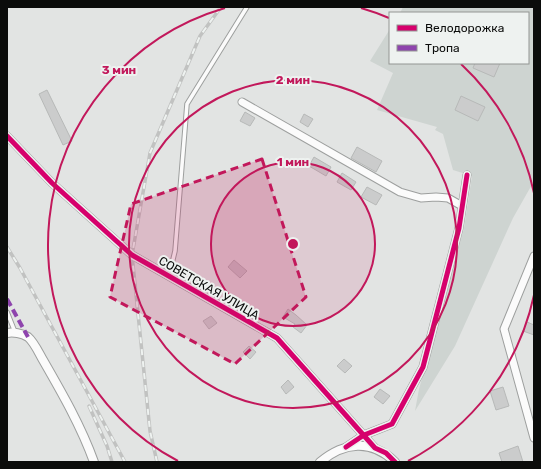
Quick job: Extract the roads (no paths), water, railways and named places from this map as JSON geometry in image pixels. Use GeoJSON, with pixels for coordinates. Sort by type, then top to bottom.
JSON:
{"type":"FeatureCollection","features":[{"type":"Feature","properties":{"kind":"street"},"geometry":{"type":"LineString","coordinates":[[242,102],[400,192],[421,198],[448,198],[462,206]]}},
{"type":"Feature","properties":{"kind":"street","name":"СОВЕТСКАЯ УЛИЦА"},"geometry":{"type":"LineString","coordinates":[[7,136],[52,183],[132,255],[277,338],[375,448],[386,453],[395,462]]}},
{"type":"Feature","properties":{"kind":"street"},"geometry":{"type":"LineString","coordinates":[[320,462],[328,455],[346,447],[364,435],[392,424],[423,367],[459,228],[467,175]]}},
{"type":"Feature","properties":{"kind":"street"},"geometry":{"type":"LineString","coordinates":[[534,256],[504,329],[534,438]]}},
{"type":"Feature","properties":{"kind":"street"},"geometry":{"type":"LineString","coordinates":[[11,333],[28,336],[36,348],[63,394],[89,447],[94,462]]}},
{"type":"Feature","properties":{"kind":"street"},"geometry":{"type":"LineString","coordinates":[[346,447],[361,446],[375,448]]}},
{"type":"Feature","properties":{"kind":"lane"},"geometry":{"type":"LineString","coordinates":[[169,276],[174,251],[187,104],[247,7]]}},
{"type":"Feature","properties":{"kind":"lane"},"geometry":{"type":"LineString","coordinates":[[7,312],[11,333]]}},
{"type":"Feature","properties":{"kind":"railway"},"geometry":{"type":"LineString","coordinates":[[157,462],[150,431],[132,255],[150,153],[200,36],[221,7]]}},
{"type":"Feature","properties":{"kind":"railway"},"geometry":{"type":"LineString","coordinates":[[7,247],[20,268],[125,462]]}},
{"type":"Feature","properties":{"kind":"railway"},"geometry":{"type":"LineString","coordinates":[[89,406],[107,446],[112,462]]}}]}
